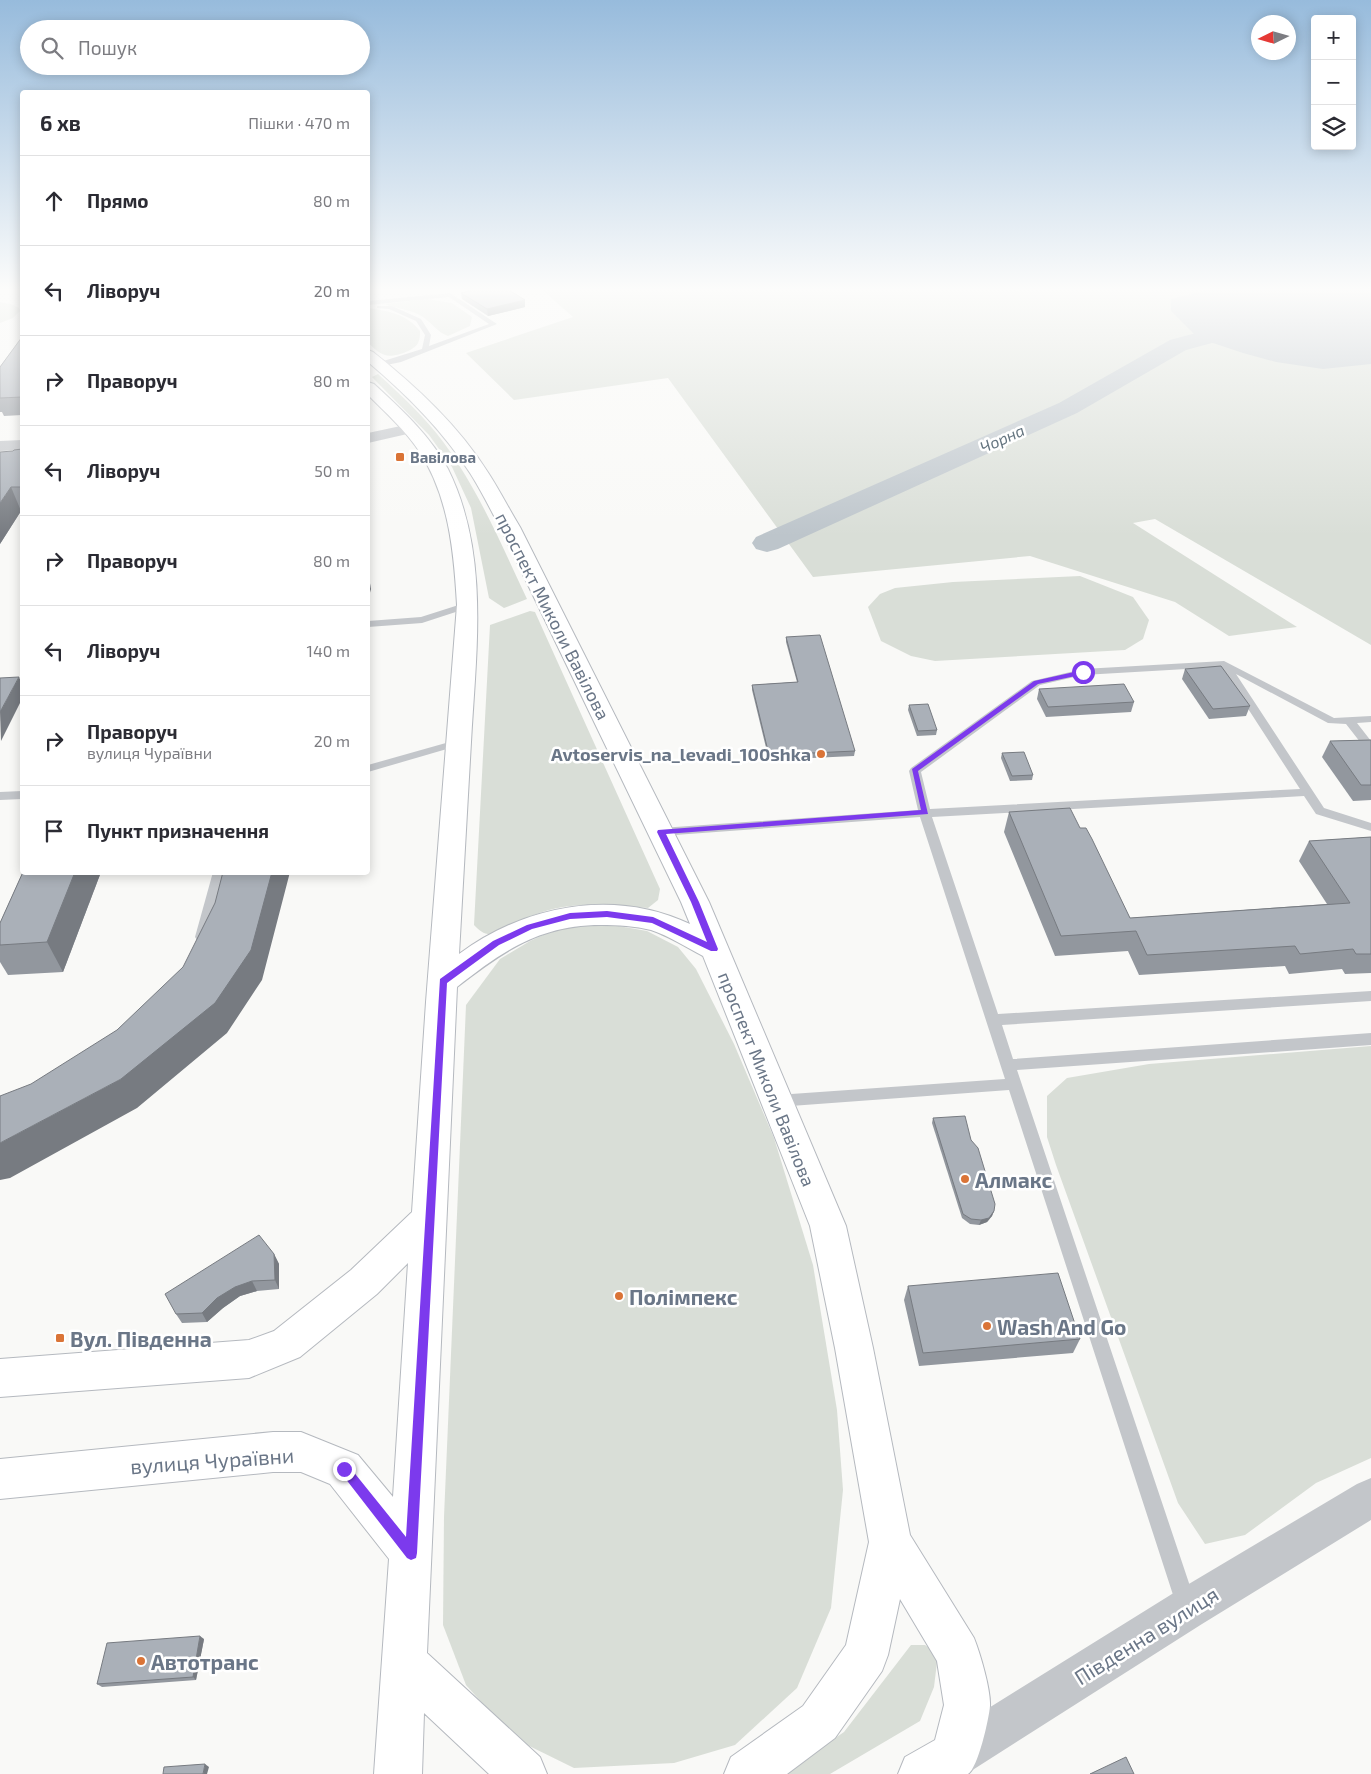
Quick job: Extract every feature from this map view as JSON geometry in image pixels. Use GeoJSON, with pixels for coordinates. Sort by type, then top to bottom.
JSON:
{"type":"FeatureCollection","features":[{"type":"Feature","properties":{"kind":"main road","name":"проспект Миколи Вавілова"},"geometry":{"type":"LineString","coordinates":[[380,370],[448,432],[479,473],[510,528],[695,902],[828,1226],[854,1348],[890,1542],[958,1654],[967,1705],[939,1764]]}},
{"type":"Feature","properties":{"kind":"main road"},"geometry":{"type":"LineString","coordinates":[[370,389],[410,429],[428,452],[449,494],[461,540],[468,605],[443,982],[398,1774]]}},
{"type":"Feature","properties":{"kind":"main road"},"geometry":{"type":"LineString","coordinates":[[443,982],[496,943],[530,927],[570,916],[607,914],[653,920],[714,949]]}},
{"type":"Feature","properties":{"kind":"main road"},"geometry":{"type":"LineString","coordinates":[[0,1378],[249,1359],[287,1344],[364,1282],[430,1219]]}},
{"type":"Feature","properties":{"kind":"main road","name":"вулиця Чураївни"},"geometry":{"type":"LineString","coordinates":[[0,1479],[219,1456],[301,1452],[344,1469],[411,1553]]}},
{"type":"Feature","properties":{"kind":"main road"},"geometry":{"type":"LineString","coordinates":[[748,1774],[819,1722],[866,1655],[890,1542]]}},
{"type":"Feature","properties":{"kind":"main road"},"geometry":{"type":"LineString","coordinates":[[405,1663],[523,1774]]}},
{"type":"Feature","properties":{"kind":"street"},"geometry":{"type":"LineString","coordinates":[[370,438],[410,429]]}},
{"type":"Feature","properties":{"kind":"street"},"geometry":{"type":"LineString","coordinates":[[0,446],[20,445]]}},
{"type":"Feature","properties":{"kind":"street","name":"Південна вулиця"},"geometry":{"type":"LineString","coordinates":[[939,1764],[1187,1609],[1371,1498]]}},
{"type":"Feature","properties":{"kind":"lane"},"geometry":{"type":"LineString","coordinates":[[370,624],[422,620],[468,605]]}},
{"type":"Feature","properties":{"kind":"lane"},"geometry":{"type":"LineString","coordinates":[[1224,664],[1320,811],[1371,827]]}},
{"type":"Feature","properties":{"kind":"lane"},"geometry":{"type":"LineString","coordinates":[[1187,1609],[925,813],[914,771],[1036,683],[1083,672],[1224,664],[1332,721],[1371,719]]}},
{"type":"Feature","properties":{"kind":"lane"},"geometry":{"type":"LineString","coordinates":[[1349,720],[1368,745]]}},
{"type":"Feature","properties":{"kind":"lane"},"geometry":{"type":"LineString","coordinates":[[370,768],[460,742]]}},
{"type":"Feature","properties":{"kind":"lane"},"geometry":{"type":"LineString","coordinates":[[661,832],[925,813],[1307,792]]}},
{"type":"Feature","properties":{"kind":"lane"},"geometry":{"type":"LineString","coordinates":[[0,796],[20,795]]}},
{"type":"Feature","properties":{"kind":"lane"},"geometry":{"type":"LineString","coordinates":[[195,953],[202,936],[218,875]]}},
{"type":"Feature","properties":{"kind":"lane"},"geometry":{"type":"LineString","coordinates":[[993,1020],[1371,996]]}},
{"type":"Feature","properties":{"kind":"lane"},"geometry":{"type":"LineString","coordinates":[[1008,1065],[1371,1039]]}},
{"type":"Feature","properties":{"kind":"lane"},"geometry":{"type":"LineString","coordinates":[[777,1101],[1014,1084]]}},
{"type":"Feature","properties":{"kind":"shaded area"},"geometry":{"type":"Polygon","coordinates":[[[483,370],[1371,370],[1371,645],[1155,519],[1133,523],[1297,627],[1229,636],[1175,602],[1030,556],[813,577],[668,378],[514,400],[483,370]]]}},
{"type":"Feature","properties":{"kind":"shaded area"},"geometry":{"type":"Polygon","coordinates":[[[378,374],[429,425],[457,461],[489,519],[527,599],[504,608],[489,598],[471,508],[452,467],[429,435],[372,377],[378,374]]]}},
{"type":"Feature","properties":{"kind":"shaded area"},"geometry":{"type":"Polygon","coordinates":[[[1080,576],[1133,597],[1149,620],[1143,639],[1125,650],[935,661],[911,656],[881,641],[868,607],[880,594],[895,588],[953,582],[1080,576]]]}},
{"type":"Feature","properties":{"kind":"shaded area"},"geometry":{"type":"Polygon","coordinates":[[[530,611],[535,612],[660,889],[658,900],[648,908],[589,905],[561,908],[531,916],[498,933],[487,934],[480,931],[474,925],[490,625],[530,611]]]}},
{"type":"Feature","properties":{"kind":"shaded area","name":"Полімпекс"},"geometry":{"type":"Polygon","coordinates":[[[607,924],[647,931],[678,947],[696,969],[734,1044],[774,1138],[813,1265],[837,1410],[843,1490],[831,1608],[797,1688],[735,1745],[674,1763],[574,1768],[513,1738],[466,1685],[443,1625],[444,1517],[466,1005],[500,959],[530,941],[561,927],[607,924]]]}},
{"type":"Feature","properties":{"kind":"shaded area"},"geometry":{"type":"Polygon","coordinates":[[[1371,1046],[1371,1458],[1316,1483],[1245,1535],[1205,1544],[1178,1503],[1056,1165],[1047,1137],[1047,1096],[1067,1078],[1149,1064],[1371,1046]]]}},
{"type":"Feature","properties":{"kind":"shaded area"},"geometry":{"type":"Polygon","coordinates":[[[911,1645],[925,1645],[938,1654],[934,1687],[920,1721],[830,1774],[783,1774],[844,1732],[911,1645]]]}},
{"type":"Feature","properties":{"kind":"building"},"geometry":{"type":"Polygon","coordinates":[[[0,370],[20,370],[20,397],[0,398],[0,370]]]}},
{"type":"Feature","properties":{"kind":"building"},"geometry":{"type":"Polygon","coordinates":[[[20,449],[20,487],[11,487],[0,503],[0,452],[20,449]]]}},
{"type":"Feature","properties":{"kind":"building"},"geometry":{"type":"Polygon","coordinates":[[[820,635],[855,751],[769,755],[752,685],[798,682],[786,637],[820,635]]]}},
{"type":"Feature","properties":{"kind":"building"},"geometry":{"type":"Polygon","coordinates":[[[1221,666],[1250,706],[1213,709],[1185,669],[1221,666]]]}},
{"type":"Feature","properties":{"kind":"building"},"geometry":{"type":"Polygon","coordinates":[[[19,677],[0,712],[0,678],[19,677]]]}},
{"type":"Feature","properties":{"kind":"building"},"geometry":{"type":"Polygon","coordinates":[[[1124,684],[1134,702],[1048,707],[1039,689],[1124,684]]]}},
{"type":"Feature","properties":{"kind":"building"},"geometry":{"type":"Polygon","coordinates":[[[928,704],[937,730],[918,731],[909,705],[928,704]]]}},
{"type":"Feature","properties":{"kind":"building"},"geometry":{"type":"Polygon","coordinates":[[[1371,740],[1371,785],[1361,785],[1330,741],[1371,740]]]}},
{"type":"Feature","properties":{"kind":"building"},"geometry":{"type":"Polygon","coordinates":[[[1024,752],[1033,775],[1012,776],[1002,753],[1024,752]]]}},
{"type":"Feature","properties":{"kind":"building"},"geometry":{"type":"Polygon","coordinates":[[[1070,808],[1080,828],[1086,828],[1092,839],[1130,918],[1350,903],[1309,841],[1371,837],[1371,954],[1356,954],[1353,949],[1300,954],[1295,946],[1147,955],[1136,931],[1061,936],[1009,812],[1070,808]]]}},
{"type":"Feature","properties":{"kind":"building"},"geometry":{"type":"Polygon","coordinates":[[[22,875],[74,875],[47,942],[0,945],[0,923],[22,875]]]}},
{"type":"Feature","properties":{"kind":"building"},"geometry":{"type":"Polygon","coordinates":[[[222,875],[271,875],[251,950],[215,1003],[121,1079],[0,1143],[0,1096],[31,1084],[117,1030],[183,967],[215,903],[222,875]]]}},
{"type":"Feature","properties":{"kind":"building"},"geometry":{"type":"Polygon","coordinates":[[[965,1116],[971,1140],[978,1148],[995,1204],[994,1211],[989,1218],[981,1220],[971,1219],[963,1214],[933,1118],[965,1116]]]}},
{"type":"Feature","properties":{"kind":"building"},"geometry":{"type":"Polygon","coordinates":[[[259,1235],[274,1254],[275,1280],[252,1281],[235,1287],[217,1298],[202,1313],[176,1314],[165,1294],[259,1235]]]}},
{"type":"Feature","properties":{"kind":"building","name":"Wash And Go"},"geometry":{"type":"Polygon","coordinates":[[[1058,1273],[1080,1339],[923,1353],[908,1286],[1058,1273]]]}},
{"type":"Feature","properties":{"kind":"building"},"geometry":{"type":"Polygon","coordinates":[[[200,1636],[193,1677],[97,1684],[107,1643],[200,1636]]]}},
{"type":"Feature","properties":{"kind":"building"},"geometry":{"type":"Polygon","coordinates":[[[1126,1757],[1134,1774],[1090,1774],[1126,1757]]]}},
{"type":"Feature","properties":{"kind":"building"},"geometry":{"type":"Polygon","coordinates":[[[205,1764],[203,1774],[163,1774],[164,1767],[205,1764]]]}},
{"type":"Feature","properties":{"kind":"waterway","name":"Чорна"},"geometry":{"type":"LineString","coordinates":[[767,543],[1068,408],[1135,370]]}},
{"type":"Feature","properties":{"kind":"place","name":"Вавілова"},"geometry":{"type":"Point","coordinates":[400,457]}},
{"type":"Feature","properties":{"kind":"place","name":"Avtoservis_na_levadi_100shka"},"geometry":{"type":"Point","coordinates":[821,754]}},
{"type":"Feature","properties":{"kind":"place","name":"Алмакс"},"geometry":{"type":"Point","coordinates":[965,1179]}},
{"type":"Feature","properties":{"kind":"place","name":"Полімпекс"},"geometry":{"type":"Point","coordinates":[619,1296]}},
{"type":"Feature","properties":{"kind":"place","name":"Wash And Go"},"geometry":{"type":"Point","coordinates":[987,1326]}},
{"type":"Feature","properties":{"kind":"place","name":"Вул. Південна"},"geometry":{"type":"Point","coordinates":[60,1338]}},
{"type":"Feature","properties":{"kind":"place","name":"Автотранс"},"geometry":{"type":"Point","coordinates":[141,1661]}},
{"type":"Feature","properties":{"kind":"route"},"geometry":{"type":"LineString","coordinates":[[344,1469],[411,1553],[443,982],[496,943],[530,927],[570,916],[607,914],[653,920],[714,949],[695,902],[661,832],[925,813],[914,771],[1036,683],[1083,672]]}}]}
